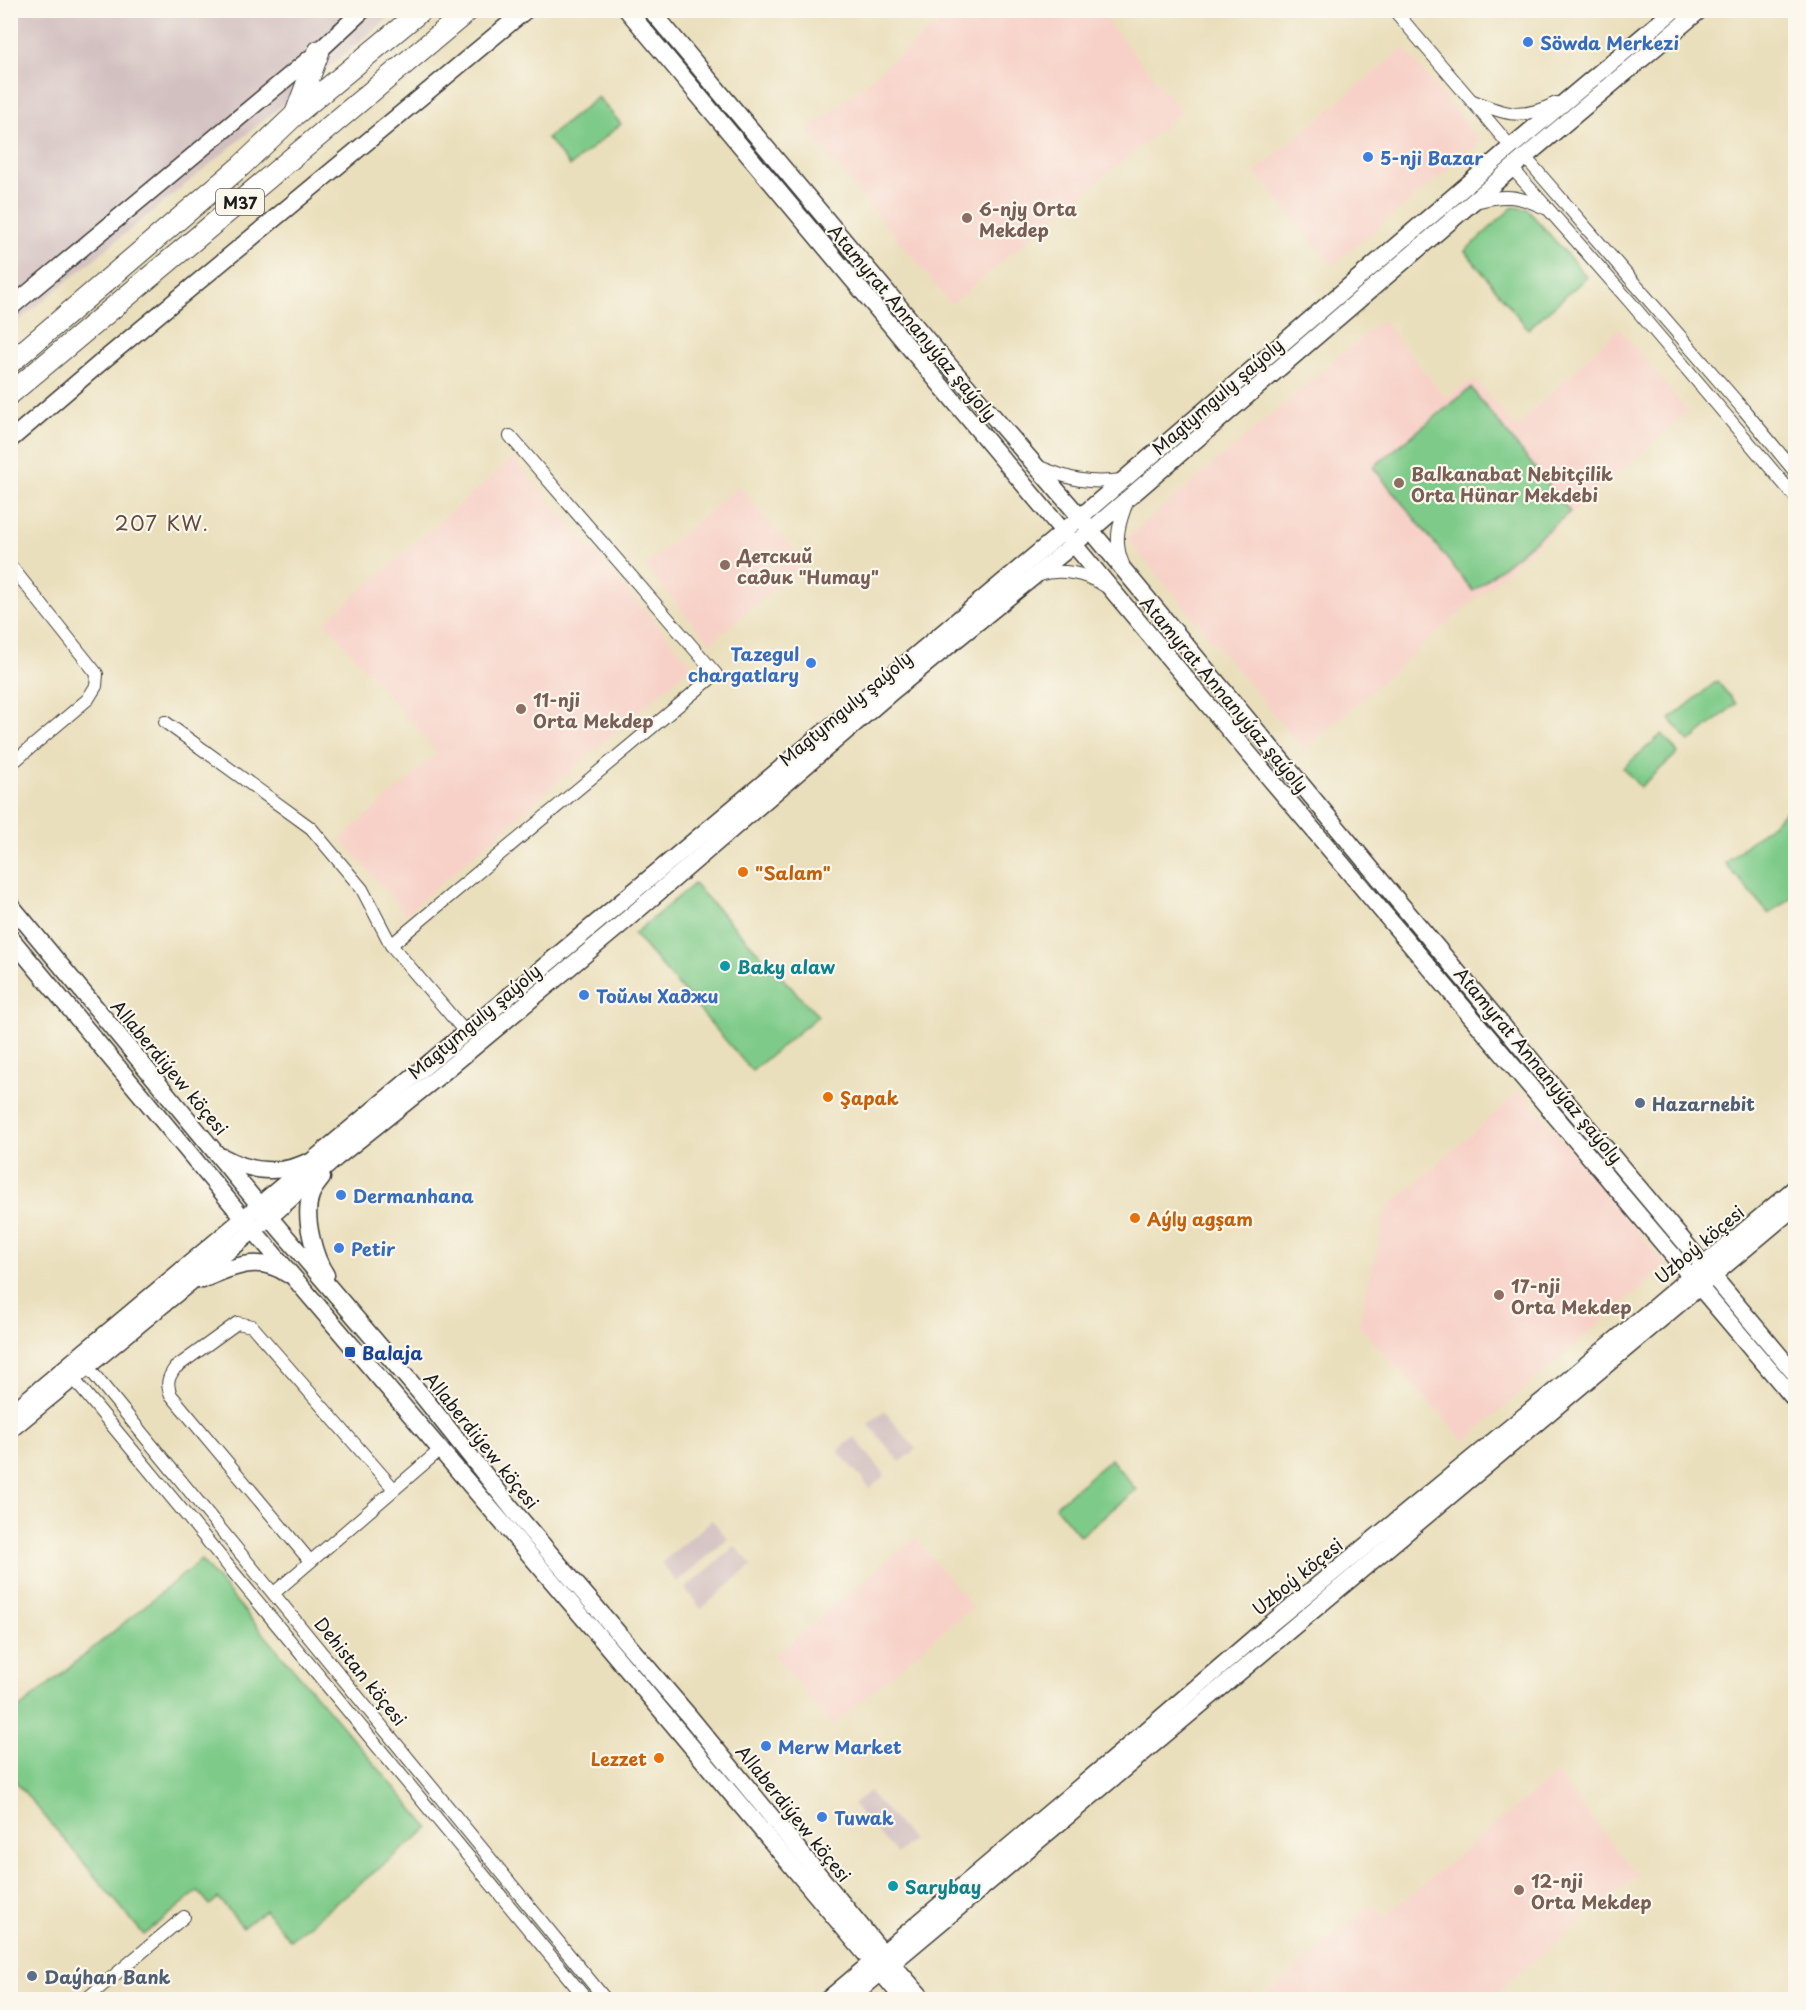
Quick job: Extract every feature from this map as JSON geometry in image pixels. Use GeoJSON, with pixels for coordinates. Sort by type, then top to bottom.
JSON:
{"type":"FeatureCollection","features":[{"type":"Feature","properties":{"kind":"highway","name":"M37"},"geometry":{"type":"LineString","coordinates":[[10,363],[241,166],[296,115],[422,10]]}},
{"type":"Feature","properties":{"kind":"highway","name":"M37"},"geometry":{"type":"LineString","coordinates":[[10,394],[469,10]]}},
{"type":"Feature","properties":{"kind":"highway"},"geometry":{"type":"LineString","coordinates":[[296,115],[319,51]]}},
{"type":"Feature","properties":{"kind":"street"},"geometry":{"type":"LineString","coordinates":[[10,308],[319,51],[363,10]]}},
{"type":"Feature","properties":{"kind":"street"},"geometry":{"type":"LineString","coordinates":[[10,440],[99,363],[526,10]]}},
{"type":"Feature","properties":{"kind":"street","name":"Atamyrat Annanyýaz şaýoly"},"geometry":{"type":"LineString","coordinates":[[627,10],[1010,469],[1796,1401]]}},
{"type":"Feature","properties":{"kind":"street","name":"Atamyrat Annanyýaz şaýoly"},"geometry":{"type":"LineString","coordinates":[[651,10],[1085,524],[1796,1375]]}},
{"type":"Feature","properties":{"kind":"street"},"geometry":{"type":"LineString","coordinates":[[1394,10],[1511,147]]}},
{"type":"Feature","properties":{"kind":"street","name":"Magtymguly şaýoly"},"geometry":{"type":"LineString","coordinates":[[1085,524],[1123,480],[1674,10]]}},
{"type":"Feature","properties":{"kind":"street","name":"Magtymguly şaýoly"},"geometry":{"type":"LineString","coordinates":[[265,1211],[314,1159],[1085,524],[1130,496],[1700,10]]}},
{"type":"Feature","properties":{"kind":"street"},"geometry":{"type":"LineString","coordinates":[[1471,100],[1503,112],[1525,115],[1543,110],[1576,93]]}},
{"type":"Feature","properties":{"kind":"street"},"geometry":{"type":"LineString","coordinates":[[1519,163],[1550,210],[1796,498]]}},
{"type":"Feature","properties":{"kind":"street"},"geometry":{"type":"LineString","coordinates":[[1519,163],[1729,393],[1796,473]]}},
{"type":"Feature","properties":{"kind":"street"},"geometry":{"type":"LineString","coordinates":[[1474,202],[1505,196],[1520,197],[1550,210]]}},
{"type":"Feature","properties":{"kind":"street"},"geometry":{"type":"LineString","coordinates":[[391,945],[716,674],[510,436]]}},
{"type":"Feature","properties":{"kind":"street"},"geometry":{"type":"LineString","coordinates":[[1036,466],[1067,479],[1088,482],[1123,480]]}},
{"type":"Feature","properties":{"kind":"street"},"geometry":{"type":"LineString","coordinates":[[1130,496],[1120,519],[1117,536],[1118,552],[1132,581]]}},
{"type":"Feature","properties":{"kind":"street","name":"Magtymguly şaýoly"},"geometry":{"type":"LineString","coordinates":[[10,1430],[175,1295],[265,1211],[439,1076],[894,690],[1032,578],[1069,537]]}},
{"type":"Feature","properties":{"kind":"street"},"geometry":{"type":"LineString","coordinates":[[10,565],[97,674],[96,686],[88,699],[11,762]]}},
{"type":"Feature","properties":{"kind":"street"},"geometry":{"type":"LineString","coordinates":[[1032,578],[1045,573],[1064,572],[1097,581],[1113,591]]}},
{"type":"Feature","properties":{"kind":"street"},"geometry":{"type":"LineString","coordinates":[[165,722],[311,828],[362,889],[391,945],[466,1033]]}},
{"type":"Feature","properties":{"kind":"street","name":"Allaberdiýew köçesi"},"geometry":{"type":"LineString","coordinates":[[10,904],[216,1153],[420,1393],[518,1516],[689,1716],[882,1962],[904,2000]]}},
{"type":"Feature","properties":{"kind":"street","name":"Allaberdiýew köçesi"},"geometry":{"type":"LineString","coordinates":[[10,937],[249,1225],[440,1450],[882,1962],[924,2000]]}},
{"type":"Feature","properties":{"kind":"street"},"geometry":{"type":"LineString","coordinates":[[216,1153],[236,1164],[267,1171],[300,1165],[314,1159]]}},
{"type":"Feature","properties":{"kind":"street"},"geometry":{"type":"LineString","coordinates":[[336,1158],[311,1194],[309,1212],[312,1240],[321,1269],[348,1308]]}},
{"type":"Feature","properties":{"kind":"street","name":"Uzboý köçesi"},"geometry":{"type":"LineString","coordinates":[[827,2000],[882,1962],[1269,1625],[1568,1380],[1695,1282],[1796,1187]]}},
{"type":"Feature","properties":{"kind":"street","name":"Uzboý köçesi"},"geometry":{"type":"LineString","coordinates":[[1708,1270],[1796,1206]]}},
{"type":"Feature","properties":{"kind":"street","name":"Magtymguly şaýoly"},"geometry":{"type":"LineString","coordinates":[[10,1414],[249,1225]]}},
{"type":"Feature","properties":{"kind":"street"},"geometry":{"type":"LineString","coordinates":[[175,1295],[192,1284],[241,1264],[273,1265],[294,1278]]}},
{"type":"Feature","properties":{"kind":"street"},"geometry":{"type":"LineString","coordinates":[[310,1561],[171,1395],[168,1378],[175,1368],[237,1323],[252,1326],[394,1489]]}},
{"type":"Feature","properties":{"kind":"street","name":"Dehistan köçesi"},"geometry":{"type":"LineString","coordinates":[[87,1366],[606,2000]]}},
{"type":"Feature","properties":{"kind":"street","name":"Dehistan köçesi"},"geometry":{"type":"LineString","coordinates":[[72,1377],[587,2000]]}},
{"type":"Feature","properties":{"kind":"street"},"geometry":{"type":"LineString","coordinates":[[274,1593],[440,1450]]}},
{"type":"Feature","properties":{"kind":"street"},"geometry":{"type":"LineString","coordinates":[[85,2000],[184,1917]]}},
{"type":"Feature","properties":{"kind":"street","name":"Uzboý köçesi"},"geometry":{"type":"LineString","coordinates":[[848,2000],[882,1962]]}},
{"type":"Feature","properties":{"kind":"shaded area","name":"6-njy Orta Mekdep"},"geometry":{"type":"Polygon","coordinates":[[[954,10],[1099,11],[1182,112],[951,304],[808,131],[954,10]]]}},
{"type":"Feature","properties":{"kind":"shaded area"},"geometry":{"type":"Polygon","coordinates":[[[11,11],[397,11],[11,327],[11,11]]]}},
{"type":"Feature","properties":{"kind":"shaded area","name":"5-nji Bazar"},"geometry":{"type":"Polygon","coordinates":[[[1404,48],[1481,142],[1333,265],[1255,172],[1404,48]]]}},
{"type":"Feature","properties":{"kind":"shaded area","name":"Balkanabat Nebitçilik Orta Hünar Mekdebi"},"geometry":{"type":"Polygon","coordinates":[[[1382,320],[1446,398],[1474,379],[1516,427],[1619,328],[1688,412],[1304,750],[1127,538],[1382,320]]]}},
{"type":"Feature","properties":{"kind":"shaded area","name":"11-nji Orta Mekdep"},"geometry":{"type":"Polygon","coordinates":[[[513,458],[692,665],[406,914],[341,839],[438,753],[325,622],[513,458]]]}},
{"type":"Feature","properties":{"kind":"shaded area","name":"Детский садик \"Humay\""},"geometry":{"type":"Polygon","coordinates":[[[739,486],[805,563],[710,643],[645,566],[739,486]]]}},
{"type":"Feature","properties":{"kind":"shaded area","name":"17-nji Orta Mekdep"},"geometry":{"type":"Polygon","coordinates":[[[1521,1090],[1666,1265],[1465,1441],[1358,1325],[1388,1208],[1521,1090]]]}},
{"type":"Feature","properties":{"kind":"shaded area"},"geometry":{"type":"Polygon","coordinates":[[[884,1411],[916,1449],[900,1462],[868,1424],[884,1411]]]}},
{"type":"Feature","properties":{"kind":"shaded area"},"geometry":{"type":"Polygon","coordinates":[[[854,1437],[885,1475],[870,1488],[838,1451],[854,1437]]]}},
{"type":"Feature","properties":{"kind":"shaded area"},"geometry":{"type":"Polygon","coordinates":[[[712,1520],[728,1539],[677,1582],[661,1563],[712,1520]]]}},
{"type":"Feature","properties":{"kind":"shaded area"},"geometry":{"type":"Polygon","coordinates":[[[915,1538],[972,1607],[833,1725],[775,1656],[915,1538]]]}},
{"type":"Feature","properties":{"kind":"shaded area"},"geometry":{"type":"Polygon","coordinates":[[[735,1546],[752,1565],[701,1609],[685,1589],[735,1546]]]}},
{"type":"Feature","properties":{"kind":"shaded area","name":"12-nji Orta Mekdep"},"geometry":{"type":"Polygon","coordinates":[[[1556,1774],[1638,1875],[1488,1999],[1262,1999],[1371,1904],[1384,1917],[1556,1774]]]}},
{"type":"Feature","properties":{"kind":"shaded area"},"geometry":{"type":"Polygon","coordinates":[[[869,1791],[912,1840],[897,1854],[853,1805],[869,1791]]]}},
{"type":"Feature","properties":{"kind":"green space"},"geometry":{"type":"Polygon","coordinates":[[[598,97],[621,124],[570,166],[547,138],[598,97]]]}},
{"type":"Feature","properties":{"kind":"green space"},"geometry":{"type":"Polygon","coordinates":[[[1513,207],[1527,209],[1587,277],[1528,329],[1465,251],[1513,207]]]}},
{"type":"Feature","properties":{"kind":"green space"},"geometry":{"type":"Polygon","coordinates":[[[1471,388],[1570,512],[1473,591],[1373,467],[1471,388]]]}},
{"type":"Feature","properties":{"kind":"green space"},"geometry":{"type":"Polygon","coordinates":[[[1717,681],[1736,704],[1689,742],[1670,719],[1717,681]]]}},
{"type":"Feature","properties":{"kind":"green space"},"geometry":{"type":"Polygon","coordinates":[[[1662,734],[1678,753],[1640,787],[1623,768],[1662,734]]]}},
{"type":"Feature","properties":{"kind":"green space"},"geometry":{"type":"Polygon","coordinates":[[[1795,804],[1795,851],[1791,856],[1795,861],[1795,895],[1769,914],[1725,863],[1795,804]]]}},
{"type":"Feature","properties":{"kind":"green space"},"geometry":{"type":"Polygon","coordinates":[[[694,884],[818,1016],[752,1071],[634,934],[694,884]]]}},
{"type":"Feature","properties":{"kind":"green space"},"geometry":{"type":"Polygon","coordinates":[[[1111,1459],[1136,1490],[1080,1536],[1055,1506],[1111,1459]]]}},
{"type":"Feature","properties":{"kind":"green space"},"geometry":{"type":"Polygon","coordinates":[[[201,1560],[429,1828],[290,1940],[265,1910],[243,1927],[218,1898],[210,1905],[198,1891],[144,1935],[11,1776],[11,1715],[201,1560]]]}},
{"type":"Feature","properties":{"kind":"place","name":"Söwda Merkezi"},"geometry":{"type":"Point","coordinates":[1528,42]}},
{"type":"Feature","properties":{"kind":"place","name":"5-nji Bazar"},"geometry":{"type":"Point","coordinates":[1368,157]}},
{"type":"Feature","properties":{"kind":"place","name":"6-njy Orta Mekdep"},"geometry":{"type":"Point","coordinates":[967,218]}},
{"type":"Feature","properties":{"kind":"place","name":"Balkanabat Nebitçilik Orta Hünar Mekdebi"},"geometry":{"type":"Point","coordinates":[1399,483]}},
{"type":"Feature","properties":{"kind":"place","name":"Детский садик \"Humay\""},"geometry":{"type":"Point","coordinates":[725,565]}},
{"type":"Feature","properties":{"kind":"place","name":"Tazegul chargatlary"},"geometry":{"type":"Point","coordinates":[811,663]}},
{"type":"Feature","properties":{"kind":"place","name":"11-nji Orta Mekdep"},"geometry":{"type":"Point","coordinates":[521,709]}},
{"type":"Feature","properties":{"kind":"place","name":"\"Salam\""},"geometry":{"type":"Point","coordinates":[743,872]}},
{"type":"Feature","properties":{"kind":"place","name":"Baky alaw"},"geometry":{"type":"Point","coordinates":[725,966]}},
{"type":"Feature","properties":{"kind":"place","name":"Тойлы Хаджи"},"geometry":{"type":"Point","coordinates":[584,995]}},
{"type":"Feature","properties":{"kind":"place","name":"Şapak"},"geometry":{"type":"Point","coordinates":[828,1097]}},
{"type":"Feature","properties":{"kind":"place","name":"Hazarnebit"},"geometry":{"type":"Point","coordinates":[1640,1103]}},
{"type":"Feature","properties":{"kind":"place","name":"Dermanhana"},"geometry":{"type":"Point","coordinates":[341,1195]}},
{"type":"Feature","properties":{"kind":"place","name":"Aýly agşam"},"geometry":{"type":"Point","coordinates":[1135,1218]}},
{"type":"Feature","properties":{"kind":"place","name":"Petir"},"geometry":{"type":"Point","coordinates":[339,1248]}},
{"type":"Feature","properties":{"kind":"place","name":"17-nji Orta Mekdep"},"geometry":{"type":"Point","coordinates":[1499,1295]}},
{"type":"Feature","properties":{"kind":"place","name":"Balaja"},"geometry":{"type":"Point","coordinates":[350,1352]}},
{"type":"Feature","properties":{"kind":"place","name":"Merw Market"},"geometry":{"type":"Point","coordinates":[766,1746]}},
{"type":"Feature","properties":{"kind":"place","name":"Lezzet"},"geometry":{"type":"Point","coordinates":[659,1758]}},
{"type":"Feature","properties":{"kind":"place","name":"Tuwak"},"geometry":{"type":"Point","coordinates":[822,1817]}},
{"type":"Feature","properties":{"kind":"place","name":"Sarybay"},"geometry":{"type":"Point","coordinates":[893,1886]}},
{"type":"Feature","properties":{"kind":"place","name":"12-nji Orta Mekdep"},"geometry":{"type":"Point","coordinates":[1519,1890]}},
{"type":"Feature","properties":{"kind":"place","name":"Daýhan Bank"},"geometry":{"type":"Point","coordinates":[32,1976]}},
{"type":"Feature","properties":{"kind":"district","name":"207 KW."},"geometry":{"type":"Point","coordinates":[162,523]}}]}
